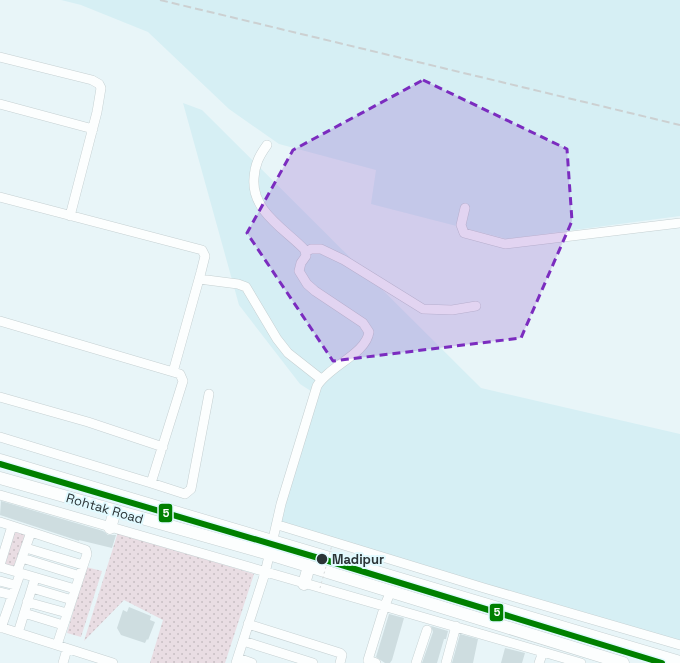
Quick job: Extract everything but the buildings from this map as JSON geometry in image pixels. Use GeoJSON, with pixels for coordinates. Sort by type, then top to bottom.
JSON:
{"type":"FeatureCollection","features":[{"type":"Feature","properties":{"kind":"main road","name":"Rohtak Road"},"geometry":{"type":"LineString","coordinates":[[0,460],[680,662]]}},
{"type":"Feature","properties":{"kind":"main road","name":"Rohtak Road"},"geometry":{"type":"LineString","coordinates":[[0,478],[269,554],[623,663]]}},
{"type":"Feature","properties":{"kind":"main road"},"geometry":{"type":"LineString","coordinates":[[110,528],[115,511]]}},
{"type":"Feature","properties":{"kind":"main road"},"geometry":{"type":"LineString","coordinates":[[304,584],[309,566]]}},
{"type":"Feature","properties":{"kind":"street"},"geometry":{"type":"LineString","coordinates":[[0,57],[96,82],[101,88],[93,129],[70,216]]}},
{"type":"Feature","properties":{"kind":"street"},"geometry":{"type":"LineString","coordinates":[[0,104],[93,129]]}},
{"type":"Feature","properties":{"kind":"street"},"geometry":{"type":"LineString","coordinates":[[267,145],[258,158],[255,170],[253,183],[257,202],[306,252]]}},
{"type":"Feature","properties":{"kind":"street"},"geometry":{"type":"LineString","coordinates":[[0,197],[202,250],[205,256],[173,372]]}},
{"type":"Feature","properties":{"kind":"street"},"geometry":{"type":"LineString","coordinates":[[464,208],[461,225],[464,233],[470,236],[505,244],[680,223]]}},
{"type":"Feature","properties":{"kind":"street"},"geometry":{"type":"LineString","coordinates":[[252,663],[237,661],[265,573],[281,504],[318,386],[321,379],[364,345],[369,332],[364,323],[307,284],[299,271],[306,252],[315,248],[333,254],[423,309],[452,310],[476,306]]}},
{"type":"Feature","properties":{"kind":"street"},"geometry":{"type":"LineString","coordinates":[[199,279],[238,284],[246,287],[276,339],[288,353],[321,379]]}},
{"type":"Feature","properties":{"kind":"street"},"geometry":{"type":"LineString","coordinates":[[0,321],[180,374],[183,381],[151,483]]}},
{"type":"Feature","properties":{"kind":"street"},"geometry":{"type":"LineString","coordinates":[[0,437],[184,494],[191,489],[209,394]]}},
{"type":"Feature","properties":{"kind":"street"},"geometry":{"type":"LineString","coordinates":[[0,397],[88,422],[163,447]]}},
{"type":"Feature","properties":{"kind":"street"},"geometry":{"type":"LineString","coordinates":[[0,495],[265,573],[385,605],[582,663]]}},
{"type":"Feature","properties":{"kind":"street"},"geometry":{"type":"LineString","coordinates":[[0,522],[86,550],[87,554],[57,645]]}},
{"type":"Feature","properties":{"kind":"street"},"geometry":{"type":"LineString","coordinates":[[276,526],[281,525],[484,588],[680,645]]}},
{"type":"Feature","properties":{"kind":"street"},"geometry":{"type":"LineString","coordinates":[[12,526],[3,542],[0,566],[18,573],[75,589]]}},
{"type":"Feature","properties":{"kind":"street"},"geometry":{"type":"LineString","coordinates":[[31,532],[12,595],[4,607],[1,628],[107,662]]}},
{"type":"Feature","properties":{"kind":"street"},"geometry":{"type":"LineString","coordinates":[[313,553],[318,536]]}},
{"type":"Feature","properties":{"kind":"street"},"geometry":{"type":"LineString","coordinates":[[26,548],[83,565]]}},
{"type":"Feature","properties":{"kind":"street"},"geometry":{"type":"LineString","coordinates":[[22,558],[80,576]]}},
{"type":"Feature","properties":{"kind":"street"},"geometry":{"type":"LineString","coordinates":[[18,633],[35,578]]}},
{"type":"Feature","properties":{"kind":"street"},"geometry":{"type":"LineString","coordinates":[[0,581],[15,585]]}},
{"type":"Feature","properties":{"kind":"street"},"geometry":{"type":"LineString","coordinates":[[32,588],[72,600]]}},
{"type":"Feature","properties":{"kind":"street"},"geometry":{"type":"LineString","coordinates":[[370,662],[385,605],[391,591]]}},
{"type":"Feature","properties":{"kind":"street"},"geometry":{"type":"LineString","coordinates":[[0,592],[12,595]]}},
{"type":"Feature","properties":{"kind":"street"},"geometry":{"type":"LineString","coordinates":[[27,602],[67,614]]}},
{"type":"Feature","properties":{"kind":"street"},"geometry":{"type":"LineString","coordinates":[[24,613],[63,625]]}},
{"type":"Feature","properties":{"kind":"street"},"geometry":{"type":"LineString","coordinates":[[248,624],[340,653],[342,655],[340,663]]}},
{"type":"Feature","properties":{"kind":"street"},"geometry":{"type":"LineString","coordinates":[[446,663],[456,626]]}},
{"type":"Feature","properties":{"kind":"street"},"geometry":{"type":"LineString","coordinates":[[416,663],[427,630]]}},
{"type":"Feature","properties":{"kind":"street"},"geometry":{"type":"LineString","coordinates":[[243,641],[313,663]]}},
{"type":"Feature","properties":{"kind":"street"},"geometry":{"type":"LineString","coordinates":[[63,663],[67,648]]}},
{"type":"Feature","properties":{"kind":"street"},"geometry":{"type":"LineString","coordinates":[[539,663],[543,652]]}},
{"type":"Feature","properties":{"kind":"path"},"geometry":{"type":"LineString","coordinates":[[322,586],[320,588],[332,545]]}},
{"type":"Feature","properties":{"kind":"highlighted area"},"geometry":{"type":"Polygon","coordinates":[[[423,80],[567,149],[572,221],[521,338],[333,361],[247,233],[293,150],[423,80]]]}},
{"type":"Feature","properties":{"kind":"shaded area"},"geometry":{"type":"Polygon","coordinates":[[[61,0],[680,0],[680,216],[507,239],[371,204],[376,170],[279,144],[229,109],[148,32],[81,5],[61,0]]]}},
{"type":"Feature","properties":{"kind":"shaded area"},"geometry":{"type":"Polygon","coordinates":[[[183,103],[202,110],[481,388],[680,434],[680,647],[271,524],[314,393],[300,384],[239,305],[183,103]]]}},
{"type":"Feature","properties":{"kind":"shaded area"},"geometry":{"type":"Polygon","coordinates":[[[15,530],[28,534],[16,570],[4,566],[15,530]]]}},
{"type":"Feature","properties":{"kind":"shaded area"},"geometry":{"type":"Polygon","coordinates":[[[118,532],[254,574],[225,663],[150,663],[163,620],[124,600],[84,641],[118,532]]]}},
{"type":"Feature","properties":{"kind":"shaded area"},"geometry":{"type":"Polygon","coordinates":[[[86,567],[102,571],[81,637],[67,633],[86,567]]]}},
{"type":"Feature","properties":{"kind":"railway"},"geometry":{"type":"LineString","coordinates":[[160,0],[680,125]]}},
{"type":"Feature","properties":{"kind":"transit line","name":"5"},"geometry":{"type":"LineString","coordinates":[[0,464],[322,559],[662,663]]}},
{"type":"Feature","properties":{"kind":"place","name":"Madipur"},"geometry":{"type":"Point","coordinates":[322,559]}}]}
